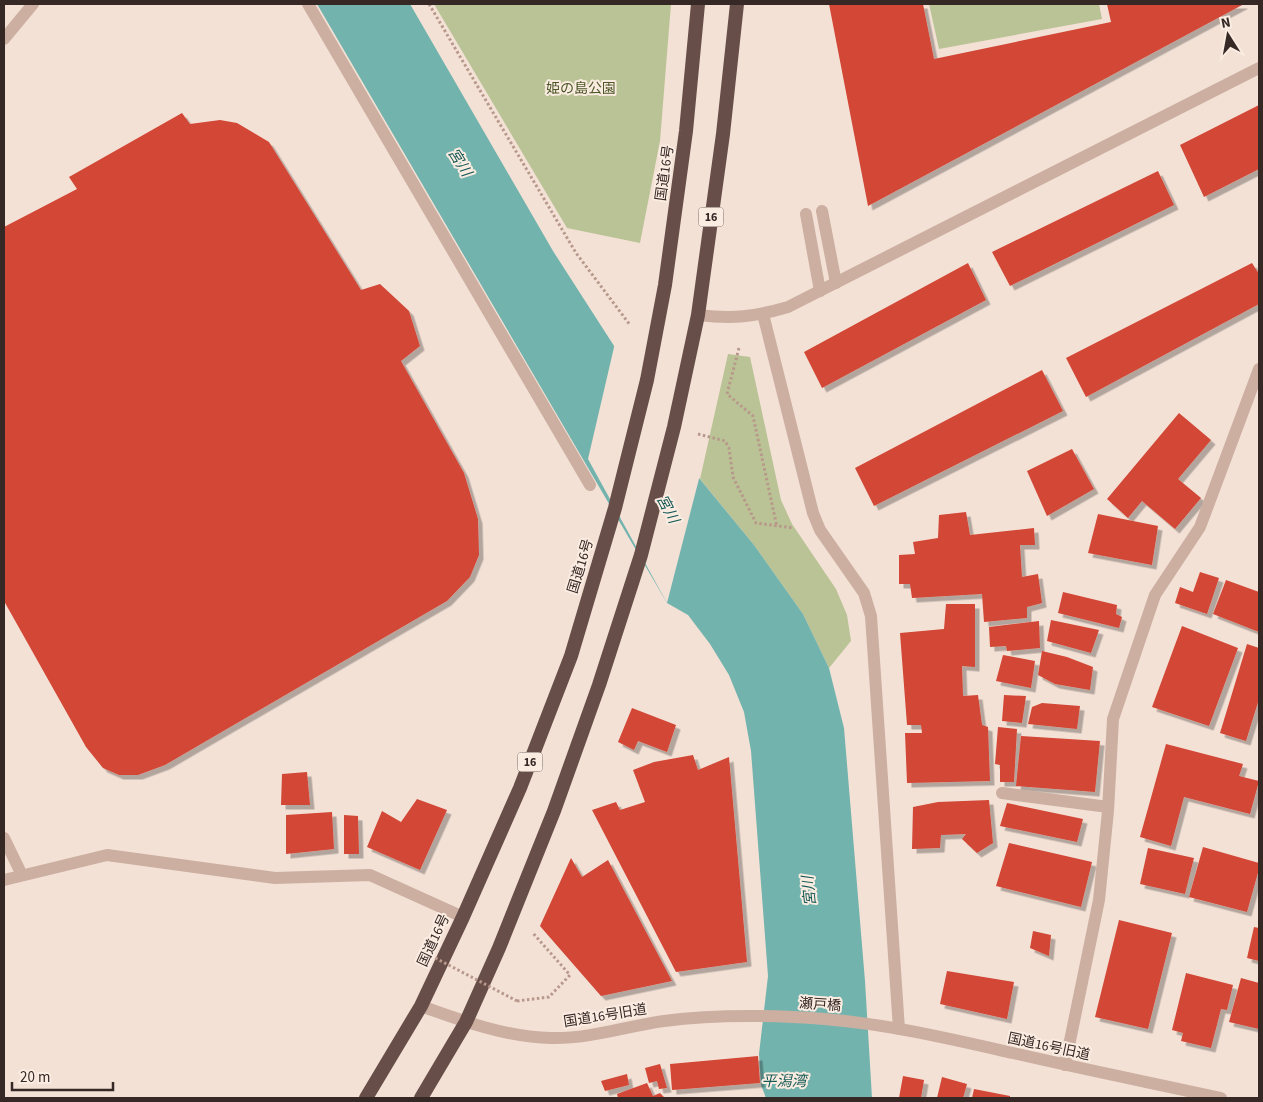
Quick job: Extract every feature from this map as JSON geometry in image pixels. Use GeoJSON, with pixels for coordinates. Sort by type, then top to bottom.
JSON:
{"type":"FeatureCollection","features":[{"type":"Feature","properties":{"kind":"highway","name":"国道16号"},"geometry":{"type":"LineString","coordinates":[[366,1098],[420,1006],[462,917],[520,788],[571,656],[615,508],[646,380],[666,275],[686,131],[698,4]]}},
{"type":"Feature","properties":{"kind":"highway","name":"16"},"geometry":{"type":"LineString","coordinates":[[421,1098],[466,1022],[499,948],[554,811],[599,686],[641,556],[674,427],[698,314],[723,134],[737,4]]}},
{"type":"Feature","properties":{"kind":"street"},"geometry":{"type":"LineString","coordinates":[[4,40],[33,4]]}},
{"type":"Feature","properties":{"kind":"street"},"geometry":{"type":"LineString","coordinates":[[308,4],[590,486]]}},
{"type":"Feature","properties":{"kind":"street"},"geometry":{"type":"LineString","coordinates":[[698,314],[727,318],[763,314],[788,307],[1259,68]]}},
{"type":"Feature","properties":{"kind":"street"},"geometry":{"type":"LineString","coordinates":[[822,211],[836,283]]}},
{"type":"Feature","properties":{"kind":"street"},"geometry":{"type":"LineString","coordinates":[[806,214],[820,291]]}},
{"type":"Feature","properties":{"kind":"street"},"geometry":{"type":"LineString","coordinates":[[763,314],[813,514],[820,530],[864,593],[871,616],[899,1029]]}},
{"type":"Feature","properties":{"kind":"street"},"geometry":{"type":"LineString","coordinates":[[1066,1065],[1099,900],[1108,807],[1113,719],[1154,595],[1200,527],[1259,369]]}},
{"type":"Feature","properties":{"kind":"street"},"geometry":{"type":"LineString","coordinates":[[1002,793],[1108,807]]}},
{"type":"Feature","properties":{"kind":"street"},"geometry":{"type":"LineString","coordinates":[[4,838],[22,875]]}},
{"type":"Feature","properties":{"kind":"street"},"geometry":{"type":"LineString","coordinates":[[4,880],[107,855],[275,878],[370,875],[462,917]]}},
{"type":"Feature","properties":{"kind":"street","name":"国道16号旧道"},"geometry":{"type":"LineString","coordinates":[[420,1006],[466,1022],[514,1034],[551,1038],[581,1036],[700,1016],[768,1016]]}},
{"type":"Feature","properties":{"kind":"street","name":"瀬戸橋"},"geometry":{"type":"LineString","coordinates":[[768,1016],[870,1024]]}},
{"type":"Feature","properties":{"kind":"street","name":"国道16号旧道"},"geometry":{"type":"LineString","coordinates":[[870,1024],[1221,1098]]}},
{"type":"Feature","properties":{"kind":"path"},"geometry":{"type":"LineString","coordinates":[[429,4],[576,253],[630,325]]}},
{"type":"Feature","properties":{"kind":"path"},"geometry":{"type":"LineString","coordinates":[[739,348],[727,394],[753,416],[777,527]]}},
{"type":"Feature","properties":{"kind":"path"},"geometry":{"type":"LineString","coordinates":[[698,434],[725,441],[729,448],[733,477],[756,523],[777,527],[820,530]]}},
{"type":"Feature","properties":{"kind":"path"},"geometry":{"type":"LineString","coordinates":[[422,951],[517,1002],[549,997],[570,975],[532,932]]}},
{"type":"Feature","properties":{"kind":"green space","name":"姫の島公園"},"geometry":{"type":"Polygon","coordinates":[[[434,4],[671,4],[660,141],[640,243],[567,228],[434,4]]]}},
{"type":"Feature","properties":{"kind":"green space"},"geometry":{"type":"Polygon","coordinates":[[[929,4],[1099,4],[1102,19],[939,49],[929,4]]]}},
{"type":"Feature","properties":{"kind":"green space"},"geometry":{"type":"Polygon","coordinates":[[[728,354],[750,357],[781,500],[792,524],[836,589],[847,615],[851,641],[829,668],[803,614],[754,545],[700,479],[728,354]]]}},
{"type":"Feature","properties":{"kind":"water"},"geometry":{"type":"Polygon","coordinates":[[[317,4],[410,4],[553,251],[699,478],[754,545],[803,614],[829,668],[844,728],[865,981],[872,1098],[766,1098],[761,1085],[759,1054],[768,976],[751,751],[744,712],[729,675],[710,644],[688,615],[667,603],[317,4]]]}},
{"type":"Feature","properties":{"kind":"pier"},"geometry":{"type":"Polygon","coordinates":[[[615,343],[700,475],[667,603],[588,459],[615,343]]]}},
{"type":"Feature","properties":{"kind":"building"},"geometry":{"type":"Polygon","coordinates":[[[829,4],[923,4],[934,59],[1111,22],[1107,4],[1244,4],[868,206],[829,4]]]}},
{"type":"Feature","properties":{"kind":"building"},"geometry":{"type":"Polygon","coordinates":[[[1259,105],[1259,169],[1204,197],[1180,145],[1259,105]]]}},
{"type":"Feature","properties":{"kind":"building"},"geometry":{"type":"Polygon","coordinates":[[[182,113],[190,124],[220,120],[237,123],[269,142],[361,290],[380,284],[409,311],[420,346],[401,361],[464,473],[478,519],[479,555],[470,577],[447,601],[165,765],[138,775],[119,775],[103,768],[86,747],[4,601],[4,227],[77,189],[69,177],[182,113]]]}},
{"type":"Feature","properties":{"kind":"building"},"geometry":{"type":"Polygon","coordinates":[[[1158,171],[1174,205],[1010,286],[992,252],[1158,171]]]}},
{"type":"Feature","properties":{"kind":"building"},"geometry":{"type":"Polygon","coordinates":[[[968,263],[986,300],[822,388],[804,352],[968,263]]]}},
{"type":"Feature","properties":{"kind":"building"},"geometry":{"type":"Polygon","coordinates":[[[1252,263],[1259,274],[1259,304],[1086,397],[1066,358],[1252,263]]]}},
{"type":"Feature","properties":{"kind":"building"},"geometry":{"type":"Polygon","coordinates":[[[1042,370],[1063,411],[874,506],[855,468],[1042,370]]]}},
{"type":"Feature","properties":{"kind":"building"},"geometry":{"type":"Polygon","coordinates":[[[1179,413],[1211,440],[1178,479],[1201,498],[1175,529],[1142,501],[1128,518],[1107,499],[1179,413]]]}},
{"type":"Feature","properties":{"kind":"building"},"geometry":{"type":"Polygon","coordinates":[[[1072,449],[1094,489],[1047,516],[1027,471],[1072,449]]]}},
{"type":"Feature","properties":{"kind":"building"},"geometry":{"type":"Polygon","coordinates":[[[966,512],[970,535],[1034,528],[1035,545],[1020,545],[1022,577],[1038,574],[1042,603],[1027,607],[1027,618],[984,622],[982,594],[912,598],[910,584],[899,584],[899,555],[915,554],[913,542],[938,538],[939,515],[966,512]]]}},
{"type":"Feature","properties":{"kind":"building"},"geometry":{"type":"Polygon","coordinates":[[[1098,514],[1158,526],[1152,565],[1088,553],[1098,514]]]}},
{"type":"Feature","properties":{"kind":"building"},"geometry":{"type":"Polygon","coordinates":[[[1200,572],[1219,578],[1207,614],[1175,603],[1180,587],[1193,592],[1200,572]]]}},
{"type":"Feature","properties":{"kind":"building"},"geometry":{"type":"Polygon","coordinates":[[[1226,580],[1259,592],[1259,632],[1213,614],[1226,580]]]}},
{"type":"Feature","properties":{"kind":"building"},"geometry":{"type":"Polygon","coordinates":[[[1063,592],[1117,605],[1116,614],[1122,617],[1119,628],[1058,613],[1063,592]]]}},
{"type":"Feature","properties":{"kind":"building"},"geometry":{"type":"Polygon","coordinates":[[[946,604],[975,604],[975,667],[962,666],[963,696],[978,695],[982,725],[988,727],[990,781],[907,783],[905,733],[922,733],[921,725],[907,725],[900,633],[944,629],[946,604]]]}},
{"type":"Feature","properties":{"kind":"building"},"geometry":{"type":"Polygon","coordinates":[[[1051,620],[1099,630],[1091,653],[1047,641],[1051,620]]]}},
{"type":"Feature","properties":{"kind":"building"},"geometry":{"type":"Polygon","coordinates":[[[1039,621],[1040,648],[1007,651],[1006,646],[990,647],[989,627],[1039,621]]]}},
{"type":"Feature","properties":{"kind":"building"},"geometry":{"type":"Polygon","coordinates":[[[1182,626],[1238,648],[1209,726],[1152,707],[1182,626]]]}},
{"type":"Feature","properties":{"kind":"building"},"geometry":{"type":"Polygon","coordinates":[[[1247,644],[1259,648],[1259,699],[1246,741],[1220,733],[1247,644]]]}},
{"type":"Feature","properties":{"kind":"building"},"geometry":{"type":"Polygon","coordinates":[[[1042,651],[1067,657],[1093,667],[1090,690],[1055,684],[1038,675],[1042,651]]]}},
{"type":"Feature","properties":{"kind":"building"},"geometry":{"type":"Polygon","coordinates":[[[1003,655],[1035,661],[1031,688],[996,681],[1003,655]]]}},
{"type":"Feature","properties":{"kind":"building"},"geometry":{"type":"Polygon","coordinates":[[[1004,695],[1026,696],[1022,723],[1002,721],[1004,695]]]}},
{"type":"Feature","properties":{"kind":"building"},"geometry":{"type":"Polygon","coordinates":[[[1042,703],[1080,706],[1077,729],[1028,724],[1032,707],[1042,703]]]}},
{"type":"Feature","properties":{"kind":"building"},"geometry":{"type":"Polygon","coordinates":[[[632,708],[676,725],[667,752],[638,741],[634,750],[618,742],[632,708]]]}},
{"type":"Feature","properties":{"kind":"building"},"geometry":{"type":"Polygon","coordinates":[[[998,727],[1017,729],[1014,782],[1000,782],[1000,765],[995,764],[998,727]]]}},
{"type":"Feature","properties":{"kind":"building"},"geometry":{"type":"Polygon","coordinates":[[[1021,736],[1100,741],[1095,792],[1016,786],[1021,736]]]}},
{"type":"Feature","properties":{"kind":"building"},"geometry":{"type":"Polygon","coordinates":[[[1166,744],[1243,764],[1239,776],[1259,781],[1250,814],[1184,797],[1171,846],[1140,837],[1166,744]]]}},
{"type":"Feature","properties":{"kind":"building"},"geometry":{"type":"Polygon","coordinates":[[[693,755],[698,770],[729,757],[747,962],[676,972],[592,810],[616,802],[620,810],[645,802],[633,770],[654,762],[693,755]]]}},
{"type":"Feature","properties":{"kind":"building"},"geometry":{"type":"Polygon","coordinates":[[[307,772],[310,805],[281,805],[282,774],[307,772]]]}},
{"type":"Feature","properties":{"kind":"building"},"geometry":{"type":"Polygon","coordinates":[[[417,799],[447,810],[420,870],[367,847],[382,811],[401,822],[417,799]]]}},
{"type":"Feature","properties":{"kind":"building"},"geometry":{"type":"Polygon","coordinates":[[[989,800],[993,843],[977,853],[962,839],[966,834],[941,835],[940,848],[912,849],[913,807],[938,802],[989,800]]]}},
{"type":"Feature","properties":{"kind":"building"},"geometry":{"type":"Polygon","coordinates":[[[1007,803],[1083,819],[1077,842],[1000,826],[1007,803]]]}},
{"type":"Feature","properties":{"kind":"building"},"geometry":{"type":"Polygon","coordinates":[[[332,812],[334,849],[286,854],[286,815],[332,812]]]}},
{"type":"Feature","properties":{"kind":"building"},"geometry":{"type":"Polygon","coordinates":[[[344,815],[358,816],[359,854],[344,854],[344,815]]]}},
{"type":"Feature","properties":{"kind":"building"},"geometry":{"type":"Polygon","coordinates":[[[1009,843],[1092,862],[1081,907],[996,886],[1009,843]]]}},
{"type":"Feature","properties":{"kind":"building"},"geometry":{"type":"Polygon","coordinates":[[[1203,847],[1259,863],[1247,912],[1189,897],[1203,847]]]}},
{"type":"Feature","properties":{"kind":"building"},"geometry":{"type":"Polygon","coordinates":[[[1148,848],[1194,858],[1185,894],[1140,884],[1148,848]]]}},
{"type":"Feature","properties":{"kind":"building"},"geometry":{"type":"Polygon","coordinates":[[[571,858],[582,877],[608,860],[672,981],[601,996],[540,926],[571,858]]]}},
{"type":"Feature","properties":{"kind":"building"},"geometry":{"type":"Polygon","coordinates":[[[1119,920],[1172,933],[1148,1029],[1095,1017],[1119,920]]]}},
{"type":"Feature","properties":{"kind":"building"},"geometry":{"type":"Polygon","coordinates":[[[1254,927],[1259,928],[1259,961],[1247,958],[1254,927]]]}},
{"type":"Feature","properties":{"kind":"building"},"geometry":{"type":"Polygon","coordinates":[[[1033,931],[1051,935],[1049,956],[1030,948],[1033,931]]]}},
{"type":"Feature","properties":{"kind":"building"},"geometry":{"type":"Polygon","coordinates":[[[947,971],[1014,982],[1007,1019],[940,1004],[947,971]]]}},
{"type":"Feature","properties":{"kind":"building"},"geometry":{"type":"Polygon","coordinates":[[[1186,973],[1233,985],[1227,1010],[1221,1009],[1211,1048],[1181,1041],[1183,1033],[1172,1030],[1186,973]]]}},
{"type":"Feature","properties":{"kind":"building"},"geometry":{"type":"Polygon","coordinates":[[[1241,978],[1259,983],[1259,1029],[1229,1022],[1241,978]]]}},
{"type":"Feature","properties":{"kind":"building"},"geometry":{"type":"Polygon","coordinates":[[[758,1056],[760,1083],[672,1090],[670,1064],[758,1056]]]}},
{"type":"Feature","properties":{"kind":"building"},"geometry":{"type":"Polygon","coordinates":[[[660,1064],[667,1088],[659,1089],[657,1081],[649,1083],[645,1068],[660,1064]]]}},
{"type":"Feature","properties":{"kind":"building"},"geometry":{"type":"Polygon","coordinates":[[[627,1074],[629,1085],[605,1091],[601,1081],[627,1074]]]}},
{"type":"Feature","properties":{"kind":"building"},"geometry":{"type":"Polygon","coordinates":[[[903,1076],[924,1080],[921,1098],[899,1098],[903,1076]]]}},
{"type":"Feature","properties":{"kind":"building"},"geometry":{"type":"Polygon","coordinates":[[[942,1077],[967,1084],[963,1098],[937,1098],[942,1077]]]}},
{"type":"Feature","properties":{"kind":"building"},"geometry":{"type":"Polygon","coordinates":[[[647,1083],[653,1096],[660,1093],[665,1098],[618,1098],[617,1094],[647,1083]]]}},
{"type":"Feature","properties":{"kind":"building"},"geometry":{"type":"Polygon","coordinates":[[[974,1089],[1010,1096],[1010,1098],[972,1098],[974,1089]]]}},
{"type":"Feature","properties":{"kind":"water label","name":"宮川"},"geometry":{"type":"Point","coordinates":[460,162]}},
{"type":"Feature","properties":{"kind":"water label","name":"宮川"},"geometry":{"type":"Point","coordinates":[668,509]}},
{"type":"Feature","properties":{"kind":"water label","name":"宮川"},"geometry":{"type":"Point","coordinates":[809,891]}},
{"type":"Feature","properties":{"kind":"water label","name":"平潟湾"},"geometry":{"type":"Point","coordinates":[784,1081]}}]}
